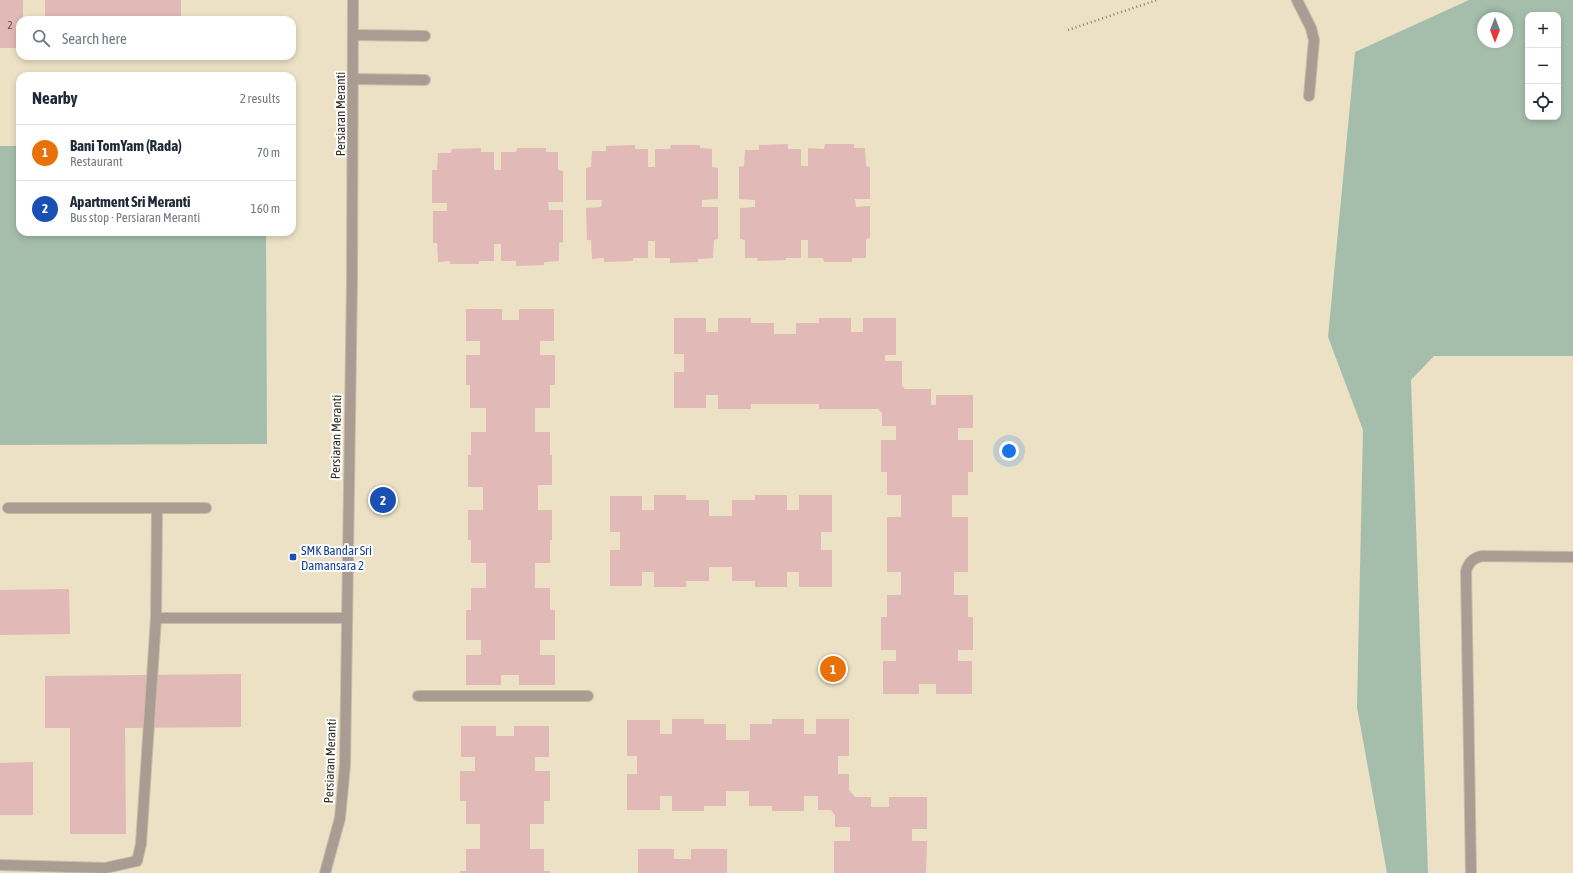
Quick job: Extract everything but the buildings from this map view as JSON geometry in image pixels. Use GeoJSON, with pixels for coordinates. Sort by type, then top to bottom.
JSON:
{"type":"FeatureCollection","features":[{"type":"Feature","properties":{"kind":"street","name":"Persiaran Meranti"},"geometry":{"type":"LineString","coordinates":[[325,873],[340,818],[345,765],[352,280],[353,0]]}},
{"type":"Feature","properties":{"kind":"street"},"geometry":{"type":"LineString","coordinates":[[1297,0],[1311,28],[1314,40],[1309,96]]}},
{"type":"Feature","properties":{"kind":"street"},"geometry":{"type":"LineString","coordinates":[[353,35],[425,36]]}},
{"type":"Feature","properties":{"kind":"street"},"geometry":{"type":"LineString","coordinates":[[353,79],[424,80]]}},
{"type":"Feature","properties":{"kind":"street"},"geometry":{"type":"LineString","coordinates":[[8,508],[206,508]]}},
{"type":"Feature","properties":{"kind":"street"},"geometry":{"type":"LineString","coordinates":[[0,865],[105,868],[137,861],[141,844],[156,618],[156,509]]}},
{"type":"Feature","properties":{"kind":"street"},"geometry":{"type":"LineString","coordinates":[[1471,873],[1466,571],[1468,564],[1474,558],[1482,556],[1573,557]]}},
{"type":"Feature","properties":{"kind":"street"},"geometry":{"type":"LineString","coordinates":[[156,618],[346,618]]}},
{"type":"Feature","properties":{"kind":"street"},"geometry":{"type":"LineString","coordinates":[[418,696],[588,696]]}},
{"type":"Feature","properties":{"kind":"path"},"geometry":{"type":"LineString","coordinates":[[1068,30],[1157,0]]}},
{"type":"Feature","properties":{"kind":"green space"},"geometry":{"type":"Polygon","coordinates":[[[1469,0],[1573,0],[1573,356],[1434,356],[1411,380],[1428,873],[1387,873],[1357,707],[1363,430],[1328,337],[1355,52],[1469,0]]]}},
{"type":"Feature","properties":{"kind":"green space"},"geometry":{"type":"Polygon","coordinates":[[[0,146],[16,146],[16,236],[266,236],[267,444],[0,445],[0,146]]]}},
{"type":"Feature","properties":{"kind":"place","name":"Apartment Sri Meranti"},"geometry":{"type":"Point","coordinates":[383,500]}},
{"type":"Feature","properties":{"kind":"place","name":"SMK Bandar Sri Damansara 2"},"geometry":{"type":"Point","coordinates":[293,557]}},
{"type":"Feature","properties":{"kind":"place","name":"Bani TomYam (Rada)"},"geometry":{"type":"Point","coordinates":[833,669]}}]}
